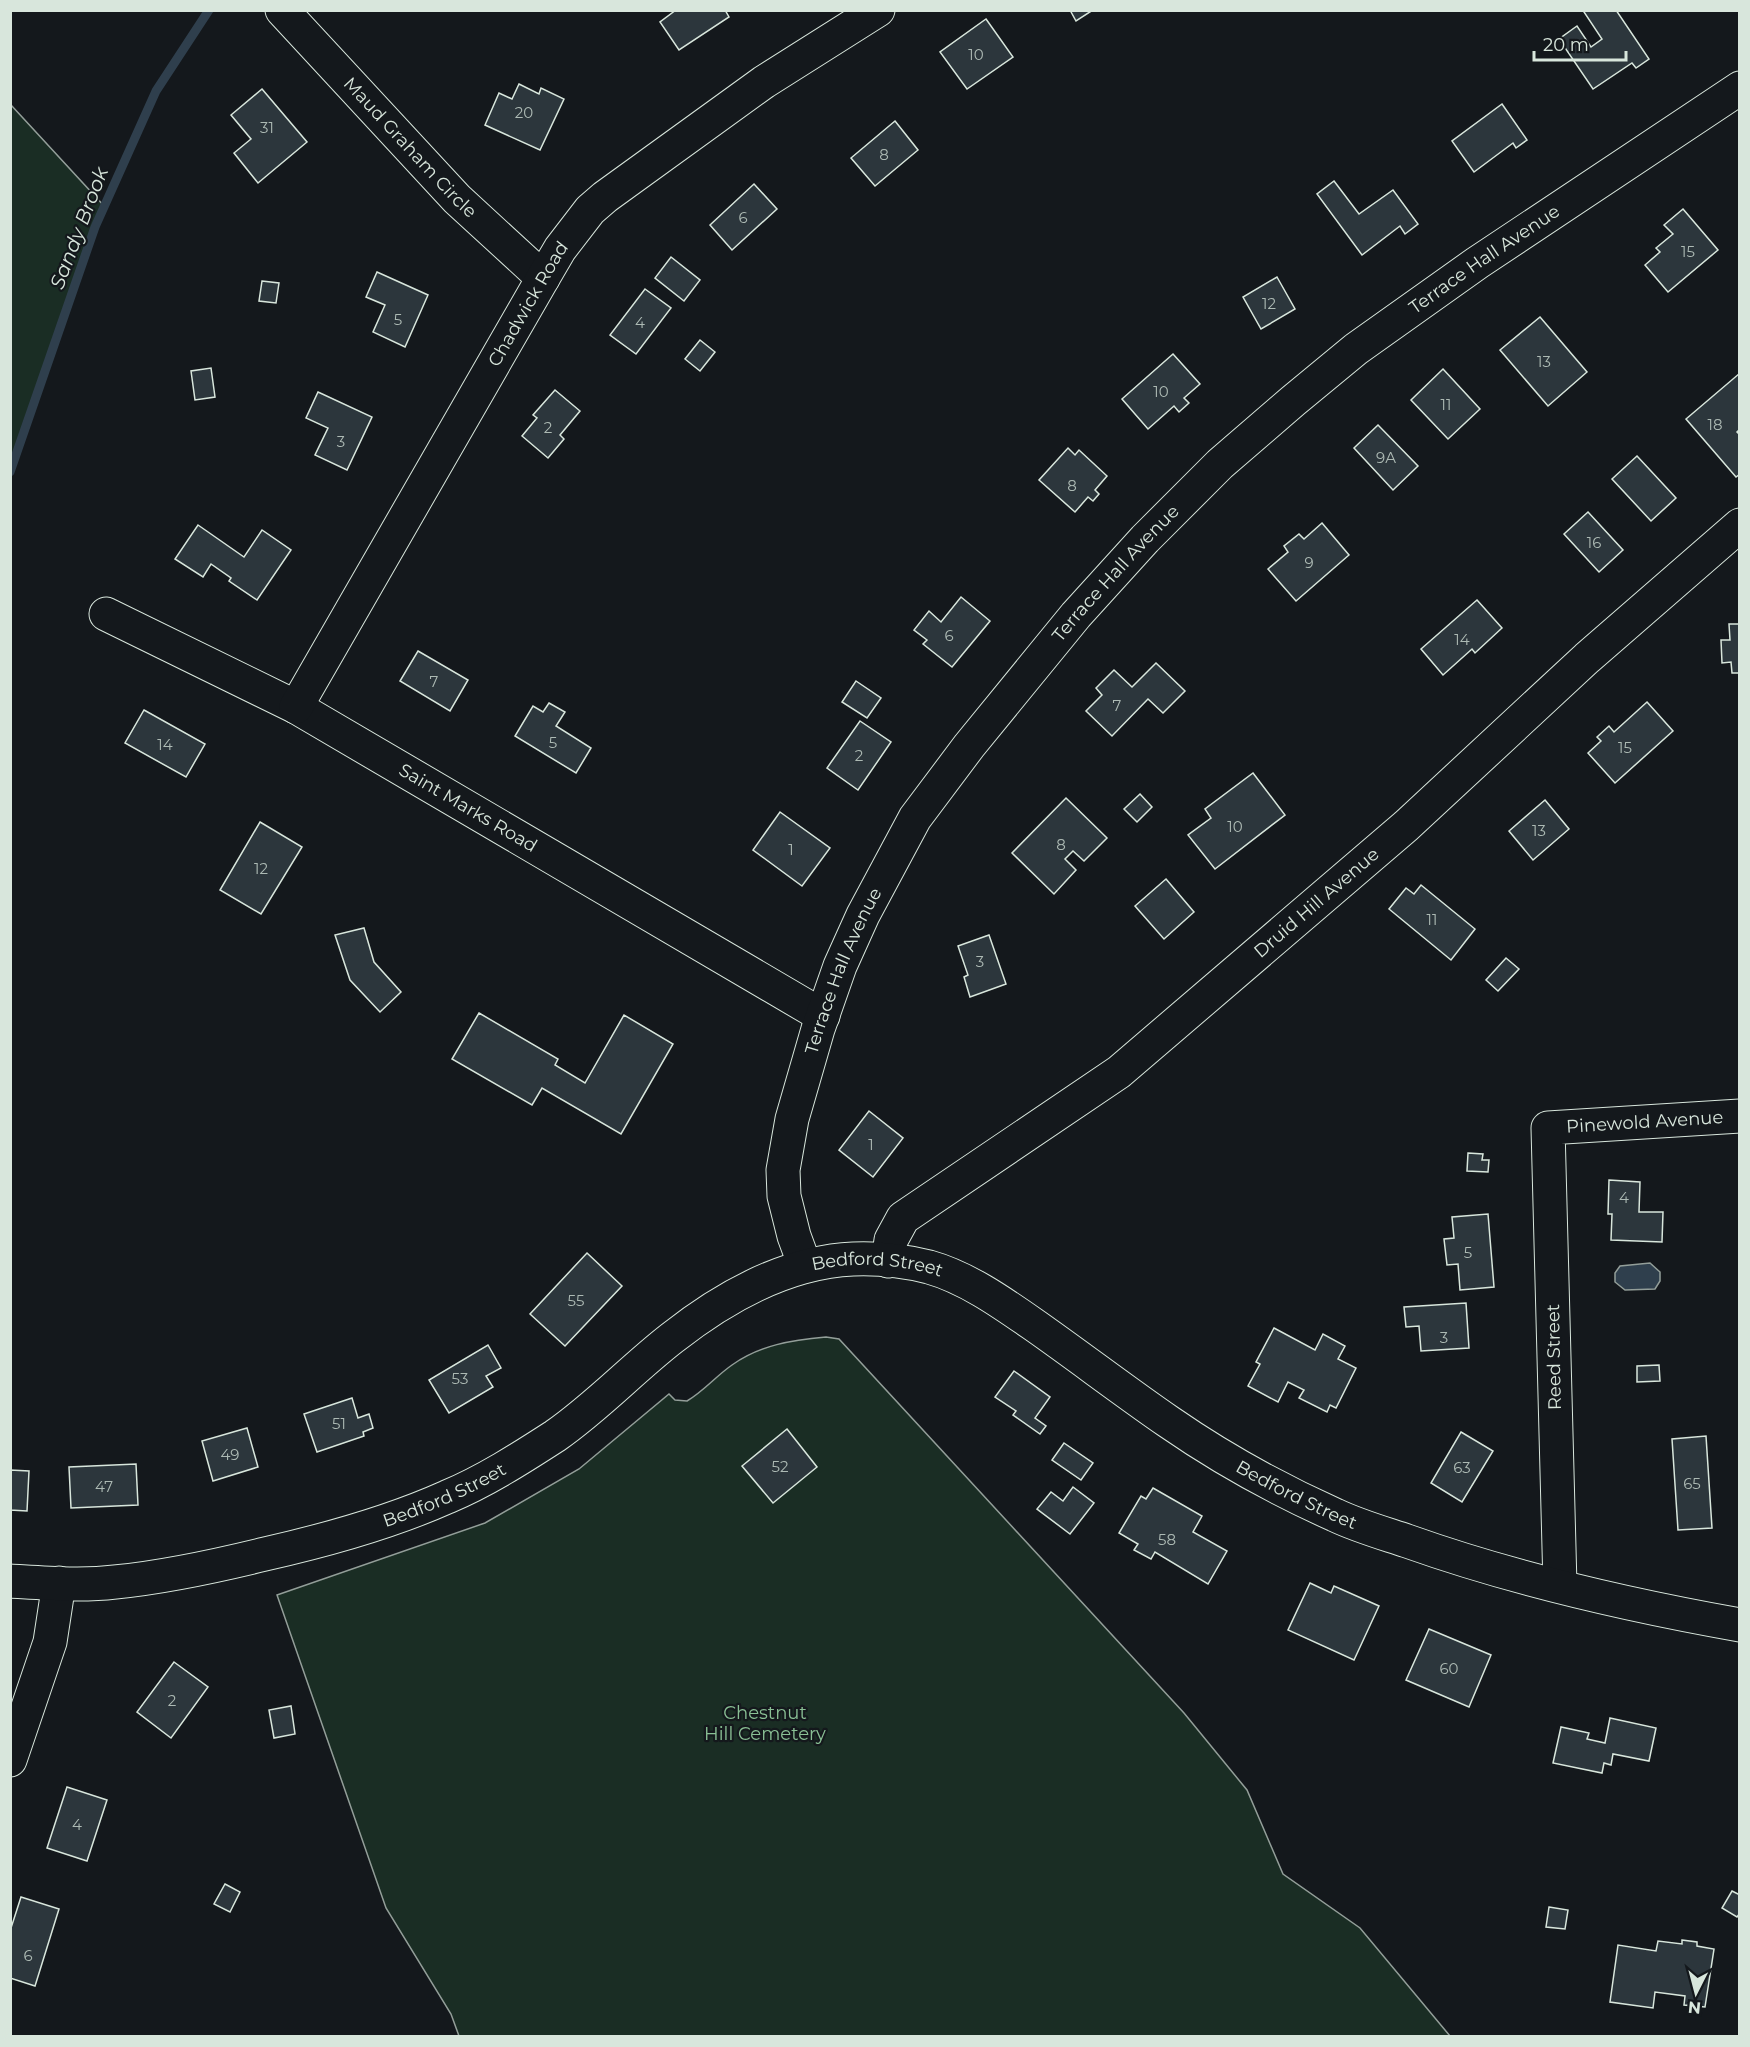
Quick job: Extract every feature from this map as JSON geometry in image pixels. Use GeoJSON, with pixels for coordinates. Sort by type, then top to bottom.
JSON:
{"type":"FeatureCollection","features":[{"type":"Feature","properties":{"kind":"street","name":"Maud Graham Circle"},"geometry":{"type":"LineString","coordinates":[[282,10],[457,199],[543,278]]}},
{"type":"Feature","properties":{"kind":"street","name":"Chadwick Road"},"geometry":{"type":"LineString","coordinates":[[296,706],[560,249],[590,210],[764,82],[860,16]]}},
{"type":"Feature","properties":{"kind":"street","name":"Terrace Hall Avenue"},"geometry":{"type":"LineString","coordinates":[[805,1266],[794,1236],[784,1196],[783,1170],[792,1119],[823,1016],[840,966],[863,915],[915,818],[969,746],[1076,615],[1145,539],[1220,464],[1356,349],[1477,263],[1740,88]]}},
{"type":"Feature","properties":{"kind":"street","name":"Druid Hill Avenue"},"geometry":{"type":"LineString","coordinates":[[888,1261],[891,1240],[903,1218],[1119,1072],[1406,826],[1587,658],[1740,525]]}},
{"type":"Feature","properties":{"kind":"street","name":"Saint Marks Road"},"geometry":{"type":"LineString","coordinates":[[106,614],[296,706],[823,1016]]}},
{"type":"Feature","properties":{"kind":"street","name":"Pinewold Avenue"},"geometry":{"type":"LineString","coordinates":[[1548,1128],[1740,1116]]}},
{"type":"Feature","properties":{"kind":"street","name":"Reed Street"},"geometry":{"type":"LineString","coordinates":[[1548,1128],[1560,1586]]}},
{"type":"Feature","properties":{"kind":"street","name":"Bedford Street"},"geometry":{"type":"LineString","coordinates":[[10,1581],[111,1583],[195,1571],[352,1532],[449,1497],[499,1471],[559,1433],[672,1338],[742,1292],[805,1266],[855,1259],[888,1261],[931,1268],[972,1285],[1023,1317],[1205,1445],[1269,1483],[1340,1518],[1450,1557],[1669,1613],[1740,1626]]}},
{"type":"Feature","properties":{"kind":"street"},"geometry":{"type":"LineString","coordinates":[[10,1760],[50,1642],[59,1583]]}},
{"type":"Feature","properties":{"kind":"green space"},"geometry":{"type":"Polygon","coordinates":[[[11,105],[105,207],[11,462],[11,105]]]}},
{"type":"Feature","properties":{"kind":"green space","name":"Chestnut Hill Cemetery"},"geometry":{"type":"Polygon","coordinates":[[[826,1337],[839,1339],[1184,1713],[1247,1790],[1283,1874],[1360,1928],[1450,2036],[459,2036],[451,2014],[386,1908],[277,1595],[485,1523],[579,1469],[669,1394],[675,1400],[687,1401],[743,1358],[765,1348],[826,1337]]]}},
{"type":"Feature","properties":{"kind":"water"},"geometry":{"type":"Polygon","coordinates":[[[1650,1263],[1660,1272],[1660,1281],[1655,1289],[1625,1290],[1615,1282],[1615,1273],[1620,1266],[1650,1263]]]}},
{"type":"Feature","properties":{"kind":"building"},"geometry":{"type":"Polygon","coordinates":[[[676,10],[725,10],[729,17],[679,50],[660,22],[676,10]]]}},
{"type":"Feature","properties":{"kind":"building"},"geometry":{"type":"Polygon","coordinates":[[[1070,10],[1093,10],[1076,21],[1070,10]]]}},
{"type":"Feature","properties":{"kind":"building"},"geometry":{"type":"Polygon","coordinates":[[[1585,10],[1616,10],[1649,59],[1636,68],[1632,63],[1593,89],[1559,39],[1577,26],[1591,47],[1602,39],[1584,12],[1585,10]]]}},
{"type":"Feature","properties":{"kind":"building"},"geometry":{"type":"Polygon","coordinates":[[[986,19],[1013,57],[967,89],[940,52],[986,19]]]}},
{"type":"Feature","properties":{"kind":"building"},"geometry":{"type":"Polygon","coordinates":[[[519,84],[539,94],[541,88],[564,99],[540,150],[485,125],[499,93],[512,99],[519,84]]]}},
{"type":"Feature","properties":{"kind":"building"},"geometry":{"type":"Polygon","coordinates":[[[262,89],[307,142],[258,183],[234,153],[251,139],[231,115],[262,89]]]}},
{"type":"Feature","properties":{"kind":"building"},"geometry":{"type":"Polygon","coordinates":[[[1502,104],[1527,140],[1516,148],[1513,143],[1474,172],[1452,141],[1502,104]]]}},
{"type":"Feature","properties":{"kind":"building"},"geometry":{"type":"Polygon","coordinates":[[[895,121],[918,150],[875,186],[851,158],[895,121]]]}},
{"type":"Feature","properties":{"kind":"building"},"geometry":{"type":"Polygon","coordinates":[[[1334,181],[1359,214],[1393,190],[1418,224],[1405,234],[1400,226],[1362,255],[1317,194],[1334,181]]]}},
{"type":"Feature","properties":{"kind":"building"},"geometry":{"type":"Polygon","coordinates":[[[754,184],[777,209],[732,250],[710,225],[754,184]]]}},
{"type":"Feature","properties":{"kind":"building"},"geometry":{"type":"Polygon","coordinates":[[[1683,209],[1718,250],[1668,292],[1645,265],[1660,252],[1656,248],[1673,234],[1664,225],[1683,209]]]}},
{"type":"Feature","properties":{"kind":"building"},"geometry":{"type":"Polygon","coordinates":[[[671,257],[700,280],[684,301],[655,278],[671,257]]]}},
{"type":"Feature","properties":{"kind":"building"},"geometry":{"type":"Polygon","coordinates":[[[377,272],[428,295],[405,347],[373,332],[385,305],[366,297],[377,272]]]}},
{"type":"Feature","properties":{"kind":"building"},"geometry":{"type":"Polygon","coordinates":[[[1277,277],[1295,309],[1261,329],[1243,297],[1277,277]]]}},
{"type":"Feature","properties":{"kind":"building"},"geometry":{"type":"Polygon","coordinates":[[[262,281],[279,283],[276,303],[259,301],[262,281]]]}},
{"type":"Feature","properties":{"kind":"building"},"geometry":{"type":"Polygon","coordinates":[[[645,289],[671,308],[636,354],[610,335],[645,289]]]}},
{"type":"Feature","properties":{"kind":"building"},"geometry":{"type":"Polygon","coordinates":[[[1540,317],[1587,372],[1548,406],[1500,350],[1540,317]]]}},
{"type":"Feature","properties":{"kind":"building"},"geometry":{"type":"Polygon","coordinates":[[[700,340],[715,352],[700,371],[685,359],[700,340]]]}},
{"type":"Feature","properties":{"kind":"building"},"geometry":{"type":"Polygon","coordinates":[[[1173,354],[1200,384],[1184,398],[1189,403],[1179,412],[1174,406],[1148,429],[1122,399],[1173,354]]]}},
{"type":"Feature","properties":{"kind":"building"},"geometry":{"type":"Polygon","coordinates":[[[211,368],[215,397],[195,400],[191,371],[211,368]]]}},
{"type":"Feature","properties":{"kind":"building"},"geometry":{"type":"Polygon","coordinates":[[[1443,369],[1480,409],[1448,439],[1411,400],[1443,369]]]}},
{"type":"Feature","properties":{"kind":"building"},"geometry":{"type":"Polygon","coordinates":[[[1740,373],[1740,429],[1737,432],[1740,435],[1740,474],[1736,477],[1686,419],[1740,373]]]}},
{"type":"Feature","properties":{"kind":"building"},"geometry":{"type":"Polygon","coordinates":[[[555,390],[580,411],[560,435],[564,439],[548,458],[522,436],[537,418],[533,415],[555,390]]]}},
{"type":"Feature","properties":{"kind":"building"},"geometry":{"type":"Polygon","coordinates":[[[318,392],[372,417],[347,470],[315,455],[328,428],[306,418],[318,392]]]}},
{"type":"Feature","properties":{"kind":"building"},"geometry":{"type":"Polygon","coordinates":[[[1378,425],[1418,466],[1393,490],[1354,448],[1378,425]]]}},
{"type":"Feature","properties":{"kind":"building"},"geometry":{"type":"Polygon","coordinates":[[[1068,448],[1075,455],[1079,450],[1107,476],[1095,490],[1099,494],[1093,501],[1088,497],[1075,512],[1039,480],[1068,448]]]}},
{"type":"Feature","properties":{"kind":"building"},"geometry":{"type":"Polygon","coordinates":[[[1637,456],[1676,498],[1651,521],[1612,479],[1637,456]]]}},
{"type":"Feature","properties":{"kind":"building"},"geometry":{"type":"Polygon","coordinates":[[[1588,512],[1623,550],[1599,572],[1564,534],[1588,512]]]}},
{"type":"Feature","properties":{"kind":"building"},"geometry":{"type":"Polygon","coordinates":[[[1322,523],[1349,555],[1296,601],[1268,569],[1288,552],[1284,546],[1299,534],[1304,539],[1322,523]]]}},
{"type":"Feature","properties":{"kind":"building"},"geometry":{"type":"Polygon","coordinates":[[[198,525],[244,557],[262,530],[291,550],[257,600],[229,581],[231,578],[211,564],[203,577],[175,559],[198,525]]]}},
{"type":"Feature","properties":{"kind":"building"},"geometry":{"type":"Polygon","coordinates":[[[961,597],[990,621],[952,667],[923,644],[927,640],[914,630],[929,611],[941,622],[961,597]]]}},
{"type":"Feature","properties":{"kind":"building"},"geometry":{"type":"Polygon","coordinates":[[[1477,600],[1502,628],[1475,653],[1472,649],[1443,675],[1421,649],[1477,600]]]}},
{"type":"Feature","properties":{"kind":"building"},"geometry":{"type":"Polygon","coordinates":[[[1729,624],[1740,624],[1740,673],[1732,673],[1731,662],[1722,663],[1721,640],[1730,640],[1729,624]]]}},
{"type":"Feature","properties":{"kind":"building"},"geometry":{"type":"Polygon","coordinates":[[[418,651],[468,680],[450,711],[400,681],[418,651]]]}},
{"type":"Feature","properties":{"kind":"building"},"geometry":{"type":"Polygon","coordinates":[[[1156,663],[1185,691],[1163,713],[1148,699],[1112,736],[1086,711],[1102,695],[1096,688],[1114,670],[1132,687],[1156,663]]]}},
{"type":"Feature","properties":{"kind":"building"},"geometry":{"type":"Polygon","coordinates":[[[856,681],[881,698],[867,718],[842,702],[856,681]]]}},
{"type":"Feature","properties":{"kind":"building"},"geometry":{"type":"Polygon","coordinates":[[[1647,702],[1673,731],[1615,783],[1588,753],[1601,741],[1597,737],[1609,726],[1614,732],[1647,702]]]}},
{"type":"Feature","properties":{"kind":"building"},"geometry":{"type":"Polygon","coordinates":[[[549,703],[565,712],[556,726],[591,748],[576,773],[515,736],[533,706],[543,712],[549,703]]]}},
{"type":"Feature","properties":{"kind":"building"},"geometry":{"type":"Polygon","coordinates":[[[144,710],[205,744],[186,777],[125,743],[144,710]]]}},
{"type":"Feature","properties":{"kind":"building"},"geometry":{"type":"Polygon","coordinates":[[[860,721],[891,742],[858,790],[827,768],[860,721]]]}},
{"type":"Feature","properties":{"kind":"building"},"geometry":{"type":"Polygon","coordinates":[[[1253,773],[1285,815],[1215,869],[1188,835],[1211,818],[1205,809],[1253,773]]]}},
{"type":"Feature","properties":{"kind":"building"},"geometry":{"type":"Polygon","coordinates":[[[1140,794],[1152,807],[1137,822],[1124,809],[1140,794]]]}},
{"type":"Feature","properties":{"kind":"building"},"geometry":{"type":"Polygon","coordinates":[[[1066,798],[1107,838],[1084,861],[1073,851],[1065,859],[1076,870],[1054,894],[1012,853],[1066,798]]]}},
{"type":"Feature","properties":{"kind":"building"},"geometry":{"type":"Polygon","coordinates":[[[1545,800],[1569,829],[1533,860],[1509,831],[1545,800]]]}},
{"type":"Feature","properties":{"kind":"building"},"geometry":{"type":"Polygon","coordinates":[[[780,812],[830,848],[802,886],[753,850],[780,812]]]}},
{"type":"Feature","properties":{"kind":"building"},"geometry":{"type":"Polygon","coordinates":[[[260,822],[302,847],[261,914],[220,890],[260,822]]]}},
{"type":"Feature","properties":{"kind":"building"},"geometry":{"type":"Polygon","coordinates":[[[1166,879],[1194,912],[1164,939],[1135,906],[1166,879]]]}},
{"type":"Feature","properties":{"kind":"building"},"geometry":{"type":"Polygon","coordinates":[[[1421,885],[1475,929],[1451,960],[1389,909],[1406,888],[1414,894],[1421,885]]]}},
{"type":"Feature","properties":{"kind":"building"},"geometry":{"type":"Polygon","coordinates":[[[364,928],[374,962],[401,992],[380,1012],[350,980],[335,935],[364,928]]]}},
{"type":"Feature","properties":{"kind":"building"},"geometry":{"type":"Polygon","coordinates":[[[989,935],[1006,984],[970,997],[964,977],[968,975],[958,946],[989,935]]]}},
{"type":"Feature","properties":{"kind":"building"},"geometry":{"type":"Polygon","coordinates":[[[1506,958],[1519,969],[1498,991],[1486,980],[1506,958]]]}},
{"type":"Feature","properties":{"kind":"building"},"geometry":{"type":"Polygon","coordinates":[[[479,1013],[558,1059],[555,1065],[585,1083],[624,1015],[673,1044],[621,1134],[542,1088],[532,1105],[452,1059],[479,1013]]]}},
{"type":"Feature","properties":{"kind":"building"},"geometry":{"type":"Polygon","coordinates":[[[869,1111],[903,1138],[873,1177],[839,1150],[869,1111]]]}},
{"type":"Feature","properties":{"kind":"building"},"geometry":{"type":"Polygon","coordinates":[[[1468,1153],[1483,1154],[1482,1160],[1489,1160],[1488,1172],[1467,1171],[1468,1153]]]}},
{"type":"Feature","properties":{"kind":"building"},"geometry":{"type":"Polygon","coordinates":[[[1609,1180],[1640,1182],[1639,1212],[1663,1212],[1662,1242],[1611,1240],[1612,1214],[1608,1214],[1609,1180]]]}},
{"type":"Feature","properties":{"kind":"building"},"geometry":{"type":"Polygon","coordinates":[[[1488,1214],[1494,1287],[1460,1290],[1458,1264],[1447,1265],[1444,1239],[1454,1238],[1452,1217],[1488,1214]]]}},
{"type":"Feature","properties":{"kind":"building"},"geometry":{"type":"Polygon","coordinates":[[[587,1253],[622,1286],[565,1346],[530,1314],[587,1253]]]}},
{"type":"Feature","properties":{"kind":"building"},"geometry":{"type":"Polygon","coordinates":[[[1466,1303],[1469,1348],[1421,1351],[1419,1326],[1406,1327],[1404,1307],[1466,1303]]]}},
{"type":"Feature","properties":{"kind":"building"},"geometry":{"type":"Polygon","coordinates":[[[1274,1328],[1315,1350],[1323,1334],[1345,1346],[1338,1359],[1356,1368],[1336,1408],[1330,1405],[1327,1412],[1299,1398],[1304,1390],[1288,1382],[1278,1402],[1248,1386],[1260,1364],[1256,1362],[1274,1328]]]}},
{"type":"Feature","properties":{"kind":"building"},"geometry":{"type":"Polygon","coordinates":[[[488,1345],[501,1368],[486,1376],[493,1387],[449,1413],[429,1380],[488,1345]]]}},
{"type":"Feature","properties":{"kind":"building"},"geometry":{"type":"Polygon","coordinates":[[[1659,1365],[1660,1381],[1637,1382],[1637,1366],[1659,1365]]]}},
{"type":"Feature","properties":{"kind":"building"},"geometry":{"type":"Polygon","coordinates":[[[1014,1371],[1050,1397],[1035,1418],[1046,1426],[1040,1434],[1013,1415],[1016,1411],[995,1397],[1014,1371]]]}},
{"type":"Feature","properties":{"kind":"building"},"geometry":{"type":"Polygon","coordinates":[[[352,1398],[358,1418],[369,1414],[373,1428],[363,1432],[364,1436],[317,1452],[304,1414],[352,1398]]]}},
{"type":"Feature","properties":{"kind":"building"},"geometry":{"type":"Polygon","coordinates":[[[247,1428],[258,1467],[213,1481],[202,1441],[247,1428]]]}},
{"type":"Feature","properties":{"kind":"building"},"geometry":{"type":"Polygon","coordinates":[[[787,1429],[817,1467],[773,1503],[742,1466],[787,1429]]]}},
{"type":"Feature","properties":{"kind":"building"},"geometry":{"type":"Polygon","coordinates":[[[1461,1432],[1493,1451],[1462,1502],[1431,1483],[1461,1432]]]}},
{"type":"Feature","properties":{"kind":"building"},"geometry":{"type":"Polygon","coordinates":[[[1706,1436],[1712,1528],[1678,1530],[1672,1439],[1706,1436]]]}},
{"type":"Feature","properties":{"kind":"building"},"geometry":{"type":"Polygon","coordinates":[[[1064,1443],[1093,1463],[1081,1480],[1052,1460],[1064,1443]]]}},
{"type":"Feature","properties":{"kind":"building"},"geometry":{"type":"Polygon","coordinates":[[[136,1464],[138,1505],[71,1508],[69,1467],[136,1464]]]}},
{"type":"Feature","properties":{"kind":"building"},"geometry":{"type":"Polygon","coordinates":[[[10,1470],[29,1471],[27,1511],[10,1510],[10,1470]]]}},
{"type":"Feature","properties":{"kind":"building"},"geometry":{"type":"Polygon","coordinates":[[[1073,1487],[1094,1503],[1070,1534],[1037,1509],[1051,1492],[1063,1501],[1073,1487]]]}},
{"type":"Feature","properties":{"kind":"building"},"geometry":{"type":"Polygon","coordinates":[[[1153,1488],[1202,1516],[1193,1532],[1227,1551],[1208,1584],[1155,1552],[1151,1559],[1134,1550],[1138,1544],[1119,1533],[1141,1496],[1146,1499],[1153,1488]]]}},
{"type":"Feature","properties":{"kind":"building"},"geometry":{"type":"Polygon","coordinates":[[[1310,1583],[1331,1593],[1334,1586],[1379,1606],[1354,1660],[1288,1630],[1310,1583]]]}},
{"type":"Feature","properties":{"kind":"building"},"geometry":{"type":"Polygon","coordinates":[[[1429,1629],[1491,1655],[1469,1707],[1406,1680],[1429,1629]]]}},
{"type":"Feature","properties":{"kind":"building"},"geometry":{"type":"Polygon","coordinates":[[[174,1662],[208,1687],[171,1738],[137,1712],[174,1662]]]}},
{"type":"Feature","properties":{"kind":"building"},"geometry":{"type":"Polygon","coordinates":[[[291,1706],[295,1734],[274,1738],[269,1710],[291,1706]]]}},
{"type":"Feature","properties":{"kind":"building"},"geometry":{"type":"Polygon","coordinates":[[[1610,1718],[1656,1728],[1649,1761],[1613,1754],[1611,1765],[1604,1763],[1602,1773],[1553,1763],[1561,1727],[1589,1733],[1587,1739],[1605,1743],[1610,1718]]]}},
{"type":"Feature","properties":{"kind":"building"},"geometry":{"type":"Polygon","coordinates":[[[67,1787],[107,1800],[87,1861],[47,1848],[67,1787]]]}},
{"type":"Feature","properties":{"kind":"building"},"geometry":{"type":"Polygon","coordinates":[[[225,1884],[240,1892],[230,1912],[214,1904],[225,1884]]]}},
{"type":"Feature","properties":{"kind":"building"},"geometry":{"type":"Polygon","coordinates":[[[1732,1891],[1740,1895],[1740,1913],[1737,1917],[1722,1908],[1732,1891]]]}},
{"type":"Feature","properties":{"kind":"building"},"geometry":{"type":"Polygon","coordinates":[[[21,1897],[59,1909],[35,1986],[10,1978],[10,1931],[21,1897]]]}},
{"type":"Feature","properties":{"kind":"building"},"geometry":{"type":"Polygon","coordinates":[[[1549,1907],[1568,1910],[1565,1929],[1546,1927],[1549,1907]]]}},
{"type":"Feature","properties":{"kind":"building"},"geometry":{"type":"Polygon","coordinates":[[[1682,1940],[1697,1942],[1697,1946],[1714,1949],[1705,2007],[1684,2005],[1685,1996],[1655,1992],[1653,2008],[1610,2002],[1618,1945],[1656,1951],[1658,1941],[1682,1944],[1682,1940]]]}},
{"type":"Feature","properties":{"kind":"waterway","name":"Sandy Brook"},"geometry":{"type":"LineString","coordinates":[[10,472],[95,227],[156,91],[209,10]]}}]}
